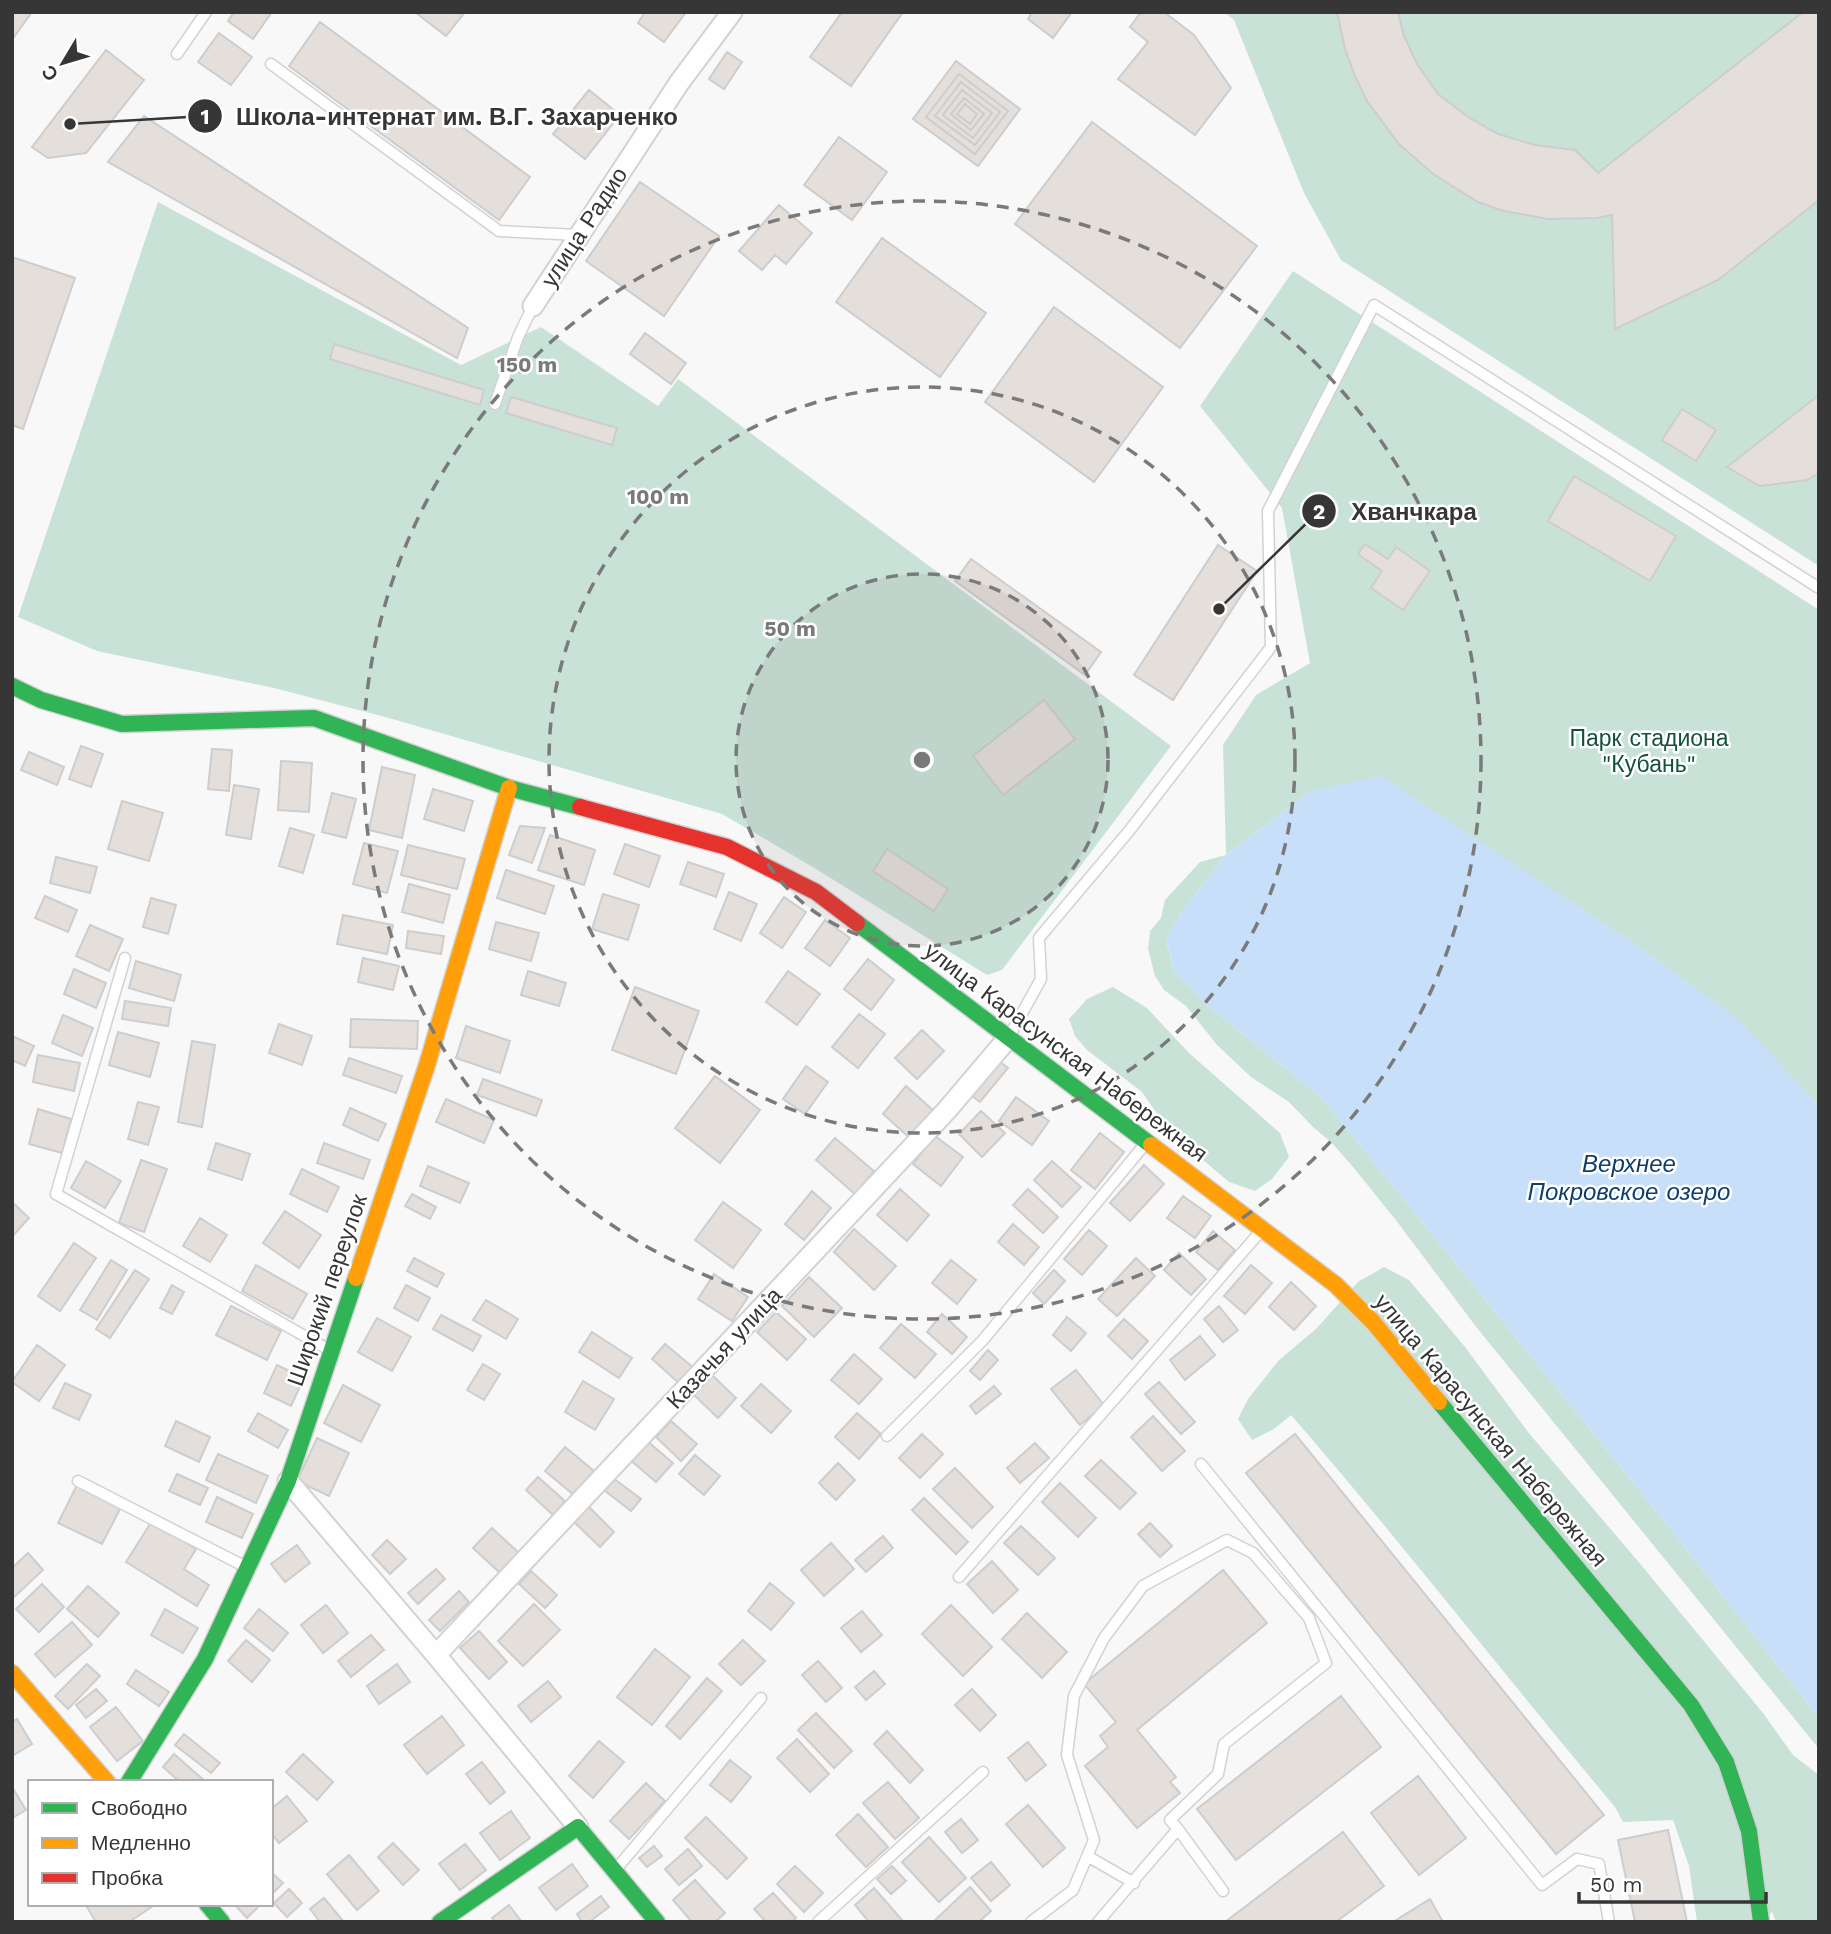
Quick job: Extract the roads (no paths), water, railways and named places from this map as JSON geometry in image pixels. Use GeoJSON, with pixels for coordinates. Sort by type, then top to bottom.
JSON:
{"type":"FeatureCollection","features":[{"type":"Feature","properties":{"kind":"street","name":"улица Радио"},"geometry":{"type":"LineString","coordinates":[[533,306],[679,83],[732,12]]}},
{"type":"Feature","properties":{"kind":"street","name":"улица Карасунская Набережная"},"geometry":{"type":"LineString","coordinates":[[12,685],[41,700],[122,724],[314,718],[509,788],[727,847],[816,892],[1263,1228],[1336,1285],[1373,1322],[1691,1705],[1726,1762],[1749,1831],[1761,1922]]}},
{"type":"Feature","properties":{"kind":"street","name":"Широкий переулок"},"geometry":{"type":"LineString","coordinates":[[131,1780],[205,1659],[288,1481],[427,1065],[509,788]]}},
{"type":"Feature","properties":{"kind":"street","name":"Казачья улица"},"geometry":{"type":"LineString","coordinates":[[436,1655],[947,1110],[1008,1038]]}},
{"type":"Feature","properties":{"kind":"street"},"geometry":{"type":"LineString","coordinates":[[288,1481],[657,1922]]}},
{"type":"Feature","properties":{"kind":"street"},"geometry":{"type":"LineString","coordinates":[[12,1673],[105,1780]]}},
{"type":"Feature","properties":{"kind":"street"},"geometry":{"type":"LineString","coordinates":[[440,1922],[578,1828]]}},
{"type":"Feature","properties":{"kind":"street"},"geometry":{"type":"LineString","coordinates":[[209,1906],[222,1922]]}},
{"type":"Feature","properties":{"kind":"lane"},"geometry":{"type":"LineString","coordinates":[[177,54],[206,12]]}},
{"type":"Feature","properties":{"kind":"lane"},"geometry":{"type":"LineString","coordinates":[[271,64],[499,231],[578,235]]}},
{"type":"Feature","properties":{"kind":"lane"},"geometry":{"type":"LineString","coordinates":[[1008,1038],[1041,979],[1039,938],[1129,831],[1271,647],[1268,511],[1374,305],[1819,588]]}},
{"type":"Feature","properties":{"kind":"lane"},"geometry":{"type":"LineString","coordinates":[[495,404],[518,337],[533,306]]}},
{"type":"Feature","properties":{"kind":"lane"},"geometry":{"type":"LineString","coordinates":[[125,958],[56,1194],[330,1350]]}},
{"type":"Feature","properties":{"kind":"lane"},"geometry":{"type":"LineString","coordinates":[[887,1436],[983,1340],[1147,1143]]}},
{"type":"Feature","properties":{"kind":"lane"},"geometry":{"type":"LineString","coordinates":[[959,1577],[1263,1228]]}},
{"type":"Feature","properties":{"kind":"lane"},"geometry":{"type":"LineString","coordinates":[[1201,1464],[1542,1885],[1577,1859],[1599,1864],[1609,1922]]}},
{"type":"Feature","properties":{"kind":"lane"},"geometry":{"type":"LineString","coordinates":[[78,1482],[248,1567]]}},
{"type":"Feature","properties":{"kind":"lane"},"geometry":{"type":"LineString","coordinates":[[1031,1922],[1073,1890],[1094,1840],[1067,1755],[1074,1696],[1104,1638],[1143,1586],[1227,1540],[1253,1553],[1309,1618],[1326,1663],[1224,1744],[1217,1774],[1170,1820],[1223,1891]]}},
{"type":"Feature","properties":{"kind":"lane"},"geometry":{"type":"LineString","coordinates":[[615,1871],[761,1698]]}},
{"type":"Feature","properties":{"kind":"lane"},"geometry":{"type":"LineString","coordinates":[[818,1922],[983,1772]]}},
{"type":"Feature","properties":{"kind":"lane"},"geometry":{"type":"LineString","coordinates":[[1098,1922],[1178,1829]]}},
{"type":"Feature","properties":{"kind":"lane"},"geometry":{"type":"LineString","coordinates":[[1089,1857],[1133,1883]]}},
{"type":"Feature","properties":{"kind":"water","name":"Верхнее Покровское озеро"},"geometry":{"type":"Polygon","coordinates":[[[1381,776],[1635,944],[1737,1018],[1819,1106],[1819,1718],[1657,1512],[1321,1097],[1207,1005],[1174,971],[1166,938],[1181,913],[1226,855],[1311,791],[1381,776]]]}},
{"type":"Feature","properties":{"kind":"place","name":"Школа-интернат им. В.Г. Захарченко"},"geometry":{"type":"Point","coordinates":[70,124]}},
{"type":"Feature","properties":{"kind":"place","name":"Хванчкара"},"geometry":{"type":"Point","coordinates":[1219,609]}},
{"type":"Feature","properties":{"kind":"park label","name":"Парк стадиона \"Кубань\""},"geometry":{"type":"Point","coordinates":[1649,751]}}]}
